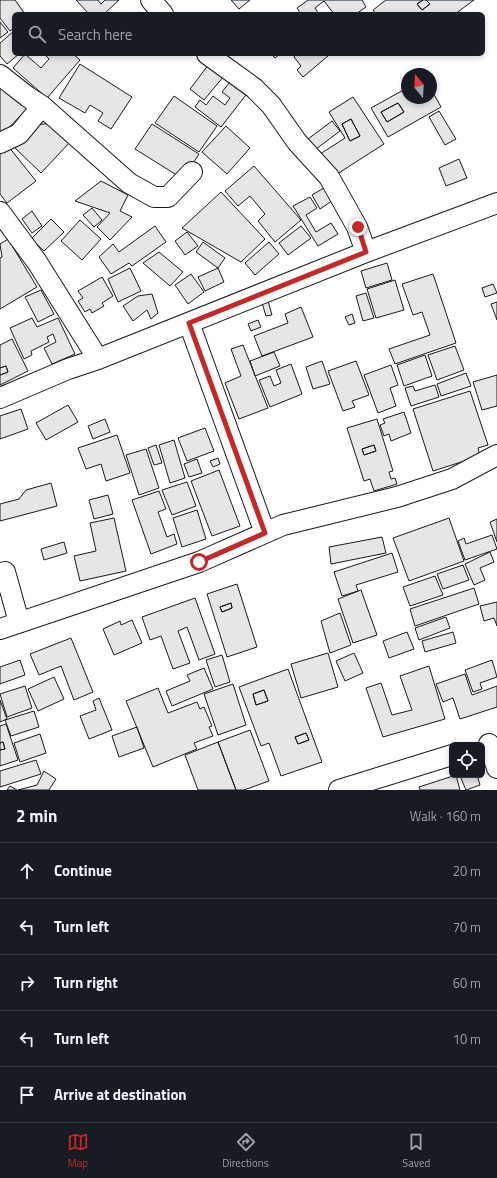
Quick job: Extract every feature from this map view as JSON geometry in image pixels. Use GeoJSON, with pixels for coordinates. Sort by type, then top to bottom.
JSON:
{"type":"FeatureCollection","features":[{"type":"Feature","properties":{"kind":"street"},"geometry":{"type":"LineString","coordinates":[[210,56],[254,88],[271,105],[296,142],[329,178],[358,227],[366,252]]}},
{"type":"Feature","properties":{"kind":"street"},"geometry":{"type":"LineString","coordinates":[[0,75],[42,106],[129,183],[154,197],[168,197],[192,172]]}},
{"type":"Feature","properties":{"kind":"street"},"geometry":{"type":"LineString","coordinates":[[0,143],[19,134],[42,106]]}},
{"type":"Feature","properties":{"kind":"street"},"geometry":{"type":"LineString","coordinates":[[0,398],[68,369],[98,359],[366,252],[497,203]]}},
{"type":"Feature","properties":{"kind":"street"},"geometry":{"type":"LineString","coordinates":[[0,212],[37,262],[98,359]]}},
{"type":"Feature","properties":{"kind":"street"},"geometry":{"type":"LineString","coordinates":[[189,323],[265,533]]}},
{"type":"Feature","properties":{"kind":"street"},"geometry":{"type":"LineString","coordinates":[[0,629],[199,562],[283,525],[397,497],[452,479],[497,455]]}},
{"type":"Feature","properties":{"kind":"street"},"geometry":{"type":"LineString","coordinates":[[5,572],[19,622]]}},
{"type":"Feature","properties":{"kind":"street"},"geometry":{"type":"LineString","coordinates":[[489,744],[497,768]]}},
{"type":"Feature","properties":{"kind":"street"},"geometry":{"type":"LineString","coordinates":[[339,790],[449,756]]}},
{"type":"Feature","properties":{"kind":"building"},"geometry":{"type":"Polygon","coordinates":[[[0,0],[15,0],[24,12],[12,12],[12,30],[10,31],[0,18],[0,0]]]}},
{"type":"Feature","properties":{"kind":"building"},"geometry":{"type":"Polygon","coordinates":[[[76,0],[98,0],[101,4],[105,0],[119,0],[106,12],[87,12],[76,0]]]}},
{"type":"Feature","properties":{"kind":"building"},"geometry":{"type":"Polygon","coordinates":[[[231,0],[250,0],[239,9],[231,0]]]}},
{"type":"Feature","properties":{"kind":"building"},"geometry":{"type":"Polygon","coordinates":[[[308,0],[362,0],[366,7],[359,12],[332,12],[324,1],[315,8],[318,12],[300,12],[297,8],[308,0]]]}},
{"type":"Feature","properties":{"kind":"building"},"geometry":{"type":"Polygon","coordinates":[[[386,0],[423,0],[417,4],[422,10],[430,4],[426,0],[474,0],[458,12],[374,12],[373,10],[386,0]]]}},
{"type":"Feature","properties":{"kind":"building"},"geometry":{"type":"Polygon","coordinates":[[[423,0],[426,0],[430,4],[422,10],[417,4],[423,0]]]}},
{"type":"Feature","properties":{"kind":"building"},"geometry":{"type":"Polygon","coordinates":[[[0,22],[8,32],[0,38],[0,22]]]}},
{"type":"Feature","properties":{"kind":"building"},"geometry":{"type":"Polygon","coordinates":[[[12,33],[12,56],[17,56],[7,64],[0,56],[0,43],[12,33]]]}},
{"type":"Feature","properties":{"kind":"building"},"geometry":{"type":"Polygon","coordinates":[[[23,56],[27,56],[41,68],[49,59],[46,56],[75,56],[80,60],[47,98],[13,68],[23,56]]]}},
{"type":"Feature","properties":{"kind":"building"},"geometry":{"type":"Polygon","coordinates":[[[328,56],[303,77],[297,70],[301,66],[294,57],[328,56]]]}},
{"type":"Feature","properties":{"kind":"building"},"geometry":{"type":"Polygon","coordinates":[[[80,64],[132,97],[111,129],[98,121],[103,113],[90,105],[85,113],[59,98],[80,64]]]}},
{"type":"Feature","properties":{"kind":"building"},"geometry":{"type":"Polygon","coordinates":[[[209,64],[224,76],[204,100],[190,89],[209,64]]]}},
{"type":"Feature","properties":{"kind":"building"},"geometry":{"type":"Polygon","coordinates":[[[0,81],[28,108],[0,137],[0,81]]]}},
{"type":"Feature","properties":{"kind":"building"},"geometry":{"type":"Polygon","coordinates":[[[230,82],[246,95],[221,127],[195,107],[200,100],[206,105],[213,96],[225,105],[230,98],[222,92],[230,82]]]}},
{"type":"Feature","properties":{"kind":"building"},"geometry":{"type":"Polygon","coordinates":[[[401,91],[401,104],[437,104],[437,100],[441,107],[388,137],[371,108],[401,91]],[[398,103],[381,112],[387,122],[404,112],[398,103]]]}},
{"type":"Feature","properties":{"kind":"building"},"geometry":{"type":"Polygon","coordinates":[[[174,96],[217,126],[199,152],[155,123],[174,96]]]}},
{"type":"Feature","properties":{"kind":"building"},"geometry":{"type":"Polygon","coordinates":[[[353,97],[384,144],[334,176],[320,154],[345,138],[329,112],[353,97]],[[351,119],[342,124],[350,141],[360,136],[351,119]]]}},
{"type":"Feature","properties":{"kind":"building"},"geometry":{"type":"Polygon","coordinates":[[[398,103],[404,112],[387,122],[381,112],[398,103]]]}},
{"type":"Feature","properties":{"kind":"building"},"geometry":{"type":"Polygon","coordinates":[[[439,111],[456,139],[445,145],[429,117],[439,111]]]}},
{"type":"Feature","properties":{"kind":"building"},"geometry":{"type":"Polygon","coordinates":[[[351,119],[360,136],[350,141],[342,124],[351,119]]]}},
{"type":"Feature","properties":{"kind":"building"},"geometry":{"type":"Polygon","coordinates":[[[332,121],[340,131],[316,149],[308,139],[332,121]]]}},
{"type":"Feature","properties":{"kind":"building"},"geometry":{"type":"Polygon","coordinates":[[[54,123],[72,140],[41,173],[13,146],[33,125],[54,123]]]}},
{"type":"Feature","properties":{"kind":"building"},"geometry":{"type":"Polygon","coordinates":[[[152,124],[199,154],[183,179],[135,149],[152,124]]]}},
{"type":"Feature","properties":{"kind":"building"},"geometry":{"type":"Polygon","coordinates":[[[226,126],[250,148],[227,174],[202,152],[226,126]]]}},
{"type":"Feature","properties":{"kind":"building"},"geometry":{"type":"Polygon","coordinates":[[[4,141],[36,181],[7,203],[0,194],[0,144],[4,141]]]}},
{"type":"Feature","properties":{"kind":"building"},"geometry":{"type":"Polygon","coordinates":[[[459,159],[467,178],[446,186],[439,168],[459,159]]]}},
{"type":"Feature","properties":{"kind":"building"},"geometry":{"type":"Polygon","coordinates":[[[254,166],[301,220],[275,242],[258,221],[265,214],[250,196],[238,206],[225,191],[254,166]]]}},
{"type":"Feature","properties":{"kind":"building"},"geometry":{"type":"Polygon","coordinates":[[[101,181],[128,195],[120,211],[132,217],[110,240],[97,227],[110,213],[75,201],[101,181]]]}},
{"type":"Feature","properties":{"kind":"building"},"geometry":{"type":"Polygon","coordinates":[[[329,185],[336,198],[320,209],[312,195],[329,185]]]}},
{"type":"Feature","properties":{"kind":"building"},"geometry":{"type":"Polygon","coordinates":[[[221,192],[265,239],[241,262],[182,228],[221,192]]]}},
{"type":"Feature","properties":{"kind":"building"},"geometry":{"type":"Polygon","coordinates":[[[310,197],[317,208],[306,215],[316,232],[331,223],[338,234],[318,246],[293,206],[310,197]]]}},
{"type":"Feature","properties":{"kind":"building"},"geometry":{"type":"Polygon","coordinates":[[[92,208],[102,220],[94,227],[83,215],[92,208]]]}},
{"type":"Feature","properties":{"kind":"building"},"geometry":{"type":"Polygon","coordinates":[[[32,211],[42,226],[32,233],[22,219],[32,211]]]}},
{"type":"Feature","properties":{"kind":"building"},"geometry":{"type":"Polygon","coordinates":[[[51,219],[64,232],[44,251],[31,239],[51,219]]]}},
{"type":"Feature","properties":{"kind":"building"},"geometry":{"type":"Polygon","coordinates":[[[80,220],[101,239],[82,260],[61,241],[80,220]]]}},
{"type":"Feature","properties":{"kind":"building"},"geometry":{"type":"Polygon","coordinates":[[[155,226],[166,242],[132,266],[129,263],[111,274],[99,257],[113,244],[119,252],[155,226]]]}},
{"type":"Feature","properties":{"kind":"building"},"geometry":{"type":"Polygon","coordinates":[[[301,226],[311,238],[288,255],[279,243],[301,226]]]}},
{"type":"Feature","properties":{"kind":"building"},"geometry":{"type":"Polygon","coordinates":[[[187,232],[198,246],[185,255],[175,241],[187,232]]]}},
{"type":"Feature","properties":{"kind":"building"},"geometry":{"type":"Polygon","coordinates":[[[8,239],[37,287],[0,309],[0,258],[2,257],[0,244],[8,239]]]}},
{"type":"Feature","properties":{"kind":"building"},"geometry":{"type":"Polygon","coordinates":[[[203,242],[225,258],[218,268],[196,252],[203,242]]]}},
{"type":"Feature","properties":{"kind":"building"},"geometry":{"type":"Polygon","coordinates":[[[269,242],[279,254],[255,275],[245,263],[269,242]]]}},
{"type":"Feature","properties":{"kind":"building"},"geometry":{"type":"Polygon","coordinates":[[[159,252],[183,272],[170,286],[143,263],[159,252]]]}},
{"type":"Feature","properties":{"kind":"building"},"geometry":{"type":"Polygon","coordinates":[[[387,263],[392,280],[366,288],[361,271],[387,263]]]}},
{"type":"Feature","properties":{"kind":"building"},"geometry":{"type":"Polygon","coordinates":[[[130,268],[141,291],[118,302],[108,279],[130,268]]]}},
{"type":"Feature","properties":{"kind":"building"},"geometry":{"type":"Polygon","coordinates":[[[218,268],[224,282],[205,291],[198,277],[218,268]]]}},
{"type":"Feature","properties":{"kind":"building"},"geometry":{"type":"Polygon","coordinates":[[[191,274],[204,292],[188,304],[175,285],[191,274]]]}},
{"type":"Feature","properties":{"kind":"building"},"geometry":{"type":"Polygon","coordinates":[[[433,274],[456,343],[395,364],[389,349],[430,335],[422,312],[413,315],[402,284],[433,274]]]}},
{"type":"Feature","properties":{"kind":"building"},"geometry":{"type":"Polygon","coordinates":[[[102,277],[113,296],[102,303],[104,306],[92,313],[90,309],[85,312],[78,301],[83,298],[78,291],[102,277]]]}},
{"type":"Feature","properties":{"kind":"building"},"geometry":{"type":"Polygon","coordinates":[[[395,280],[404,310],[376,318],[367,289],[395,280]]]}},
{"type":"Feature","properties":{"kind":"building"},"geometry":{"type":"Polygon","coordinates":[[[493,284],[497,293],[485,297],[482,288],[493,284]]]}},
{"type":"Feature","properties":{"kind":"building"},"geometry":{"type":"Polygon","coordinates":[[[41,290],[54,314],[38,322],[25,297],[41,290]]]}},
{"type":"Feature","properties":{"kind":"building"},"geometry":{"type":"Polygon","coordinates":[[[366,293],[374,318],[363,321],[356,296],[366,293]]]}},
{"type":"Feature","properties":{"kind":"building"},"geometry":{"type":"Polygon","coordinates":[[[152,294],[158,313],[151,319],[147,310],[133,321],[123,306],[138,296],[152,294]]]}},
{"type":"Feature","properties":{"kind":"building"},"geometry":{"type":"Polygon","coordinates":[[[268,301],[272,315],[266,316],[262,303],[268,301]]]}},
{"type":"Feature","properties":{"kind":"building"},"geometry":{"type":"Polygon","coordinates":[[[497,302],[497,320],[491,304],[497,302]]]}},
{"type":"Feature","properties":{"kind":"building"},"geometry":{"type":"Polygon","coordinates":[[[301,307],[313,337],[262,356],[254,336],[288,323],[285,314],[301,307]]]}},
{"type":"Feature","properties":{"kind":"building"},"geometry":{"type":"Polygon","coordinates":[[[352,314],[355,323],[349,325],[345,317],[352,314]]]}},
{"type":"Feature","properties":{"kind":"building"},"geometry":{"type":"Polygon","coordinates":[[[32,318],[37,327],[58,318],[75,354],[52,364],[44,348],[56,342],[53,334],[47,337],[49,342],[31,351],[32,355],[24,359],[10,328],[32,318]]]}},
{"type":"Feature","properties":{"kind":"building"},"geometry":{"type":"Polygon","coordinates":[[[258,320],[261,327],[251,331],[248,324],[258,320]]]}},
{"type":"Feature","properties":{"kind":"building"},"geometry":{"type":"Polygon","coordinates":[[[12,339],[28,371],[0,385],[0,375],[8,372],[6,366],[0,368],[0,345],[12,339]]]}},
{"type":"Feature","properties":{"kind":"building"},"geometry":{"type":"Polygon","coordinates":[[[243,345],[268,408],[239,419],[225,383],[241,376],[231,349],[243,345]]]}},
{"type":"Feature","properties":{"kind":"building"},"geometry":{"type":"Polygon","coordinates":[[[455,346],[464,370],[437,380],[428,355],[455,346]]]}},
{"type":"Feature","properties":{"kind":"building"},"geometry":{"type":"Polygon","coordinates":[[[274,352],[280,366],[255,376],[250,361],[274,352]]]}},
{"type":"Feature","properties":{"kind":"building"},"geometry":{"type":"Polygon","coordinates":[[[425,355],[432,376],[404,386],[397,365],[425,355]]]}},
{"type":"Feature","properties":{"kind":"building"},"geometry":{"type":"Polygon","coordinates":[[[322,361],[330,384],[313,389],[306,367],[322,361]]]}},
{"type":"Feature","properties":{"kind":"building"},"geometry":{"type":"Polygon","coordinates":[[[356,361],[369,395],[352,401],[355,407],[343,411],[328,371],[356,361]]]}},
{"type":"Feature","properties":{"kind":"building"},"geometry":{"type":"Polygon","coordinates":[[[291,364],[302,394],[270,407],[259,380],[270,376],[274,386],[281,383],[276,370],[291,364]]]}},
{"type":"Feature","properties":{"kind":"building"},"geometry":{"type":"Polygon","coordinates":[[[391,365],[398,385],[390,388],[396,406],[378,413],[364,375],[391,365]]]}},
{"type":"Feature","properties":{"kind":"building"},"geometry":{"type":"Polygon","coordinates":[[[6,366],[8,372],[0,375],[0,368],[6,366]]]}},
{"type":"Feature","properties":{"kind":"building"},"geometry":{"type":"Polygon","coordinates":[[[466,373],[471,386],[441,396],[437,384],[466,373]]]}},
{"type":"Feature","properties":{"kind":"building"},"geometry":{"type":"Polygon","coordinates":[[[497,375],[497,406],[482,410],[473,382],[497,375]]]}},
{"type":"Feature","properties":{"kind":"building"},"geometry":{"type":"Polygon","coordinates":[[[435,385],[439,397],[411,406],[405,388],[413,386],[415,391],[435,385]]]}},
{"type":"Feature","properties":{"kind":"building"},"geometry":{"type":"Polygon","coordinates":[[[470,391],[488,445],[478,448],[480,456],[433,471],[413,409],[470,391]]]}},
{"type":"Feature","properties":{"kind":"building"},"geometry":{"type":"Polygon","coordinates":[[[68,405],[78,422],[46,440],[36,423],[68,405]]]}},
{"type":"Feature","properties":{"kind":"building"},"geometry":{"type":"Polygon","coordinates":[[[21,409],[28,429],[0,439],[0,416],[21,409]]]}},
{"type":"Feature","properties":{"kind":"building"},"geometry":{"type":"Polygon","coordinates":[[[404,412],[411,433],[391,441],[389,434],[384,436],[380,425],[385,423],[383,419],[404,412]]]}},
{"type":"Feature","properties":{"kind":"building"},"geometry":{"type":"Polygon","coordinates":[[[105,419],[110,432],[93,439],[88,426],[105,419]]]}},
{"type":"Feature","properties":{"kind":"building"},"geometry":{"type":"Polygon","coordinates":[[[377,419],[393,471],[389,472],[391,479],[395,478],[397,484],[374,491],[370,479],[364,481],[347,428],[377,419]],[[374,445],[362,449],[364,455],[376,451],[374,445]]]}},
{"type":"Feature","properties":{"kind":"building"},"geometry":{"type":"Polygon","coordinates":[[[205,428],[214,451],[187,461],[178,438],[205,428]]]}},
{"type":"Feature","properties":{"kind":"building"},"geometry":{"type":"Polygon","coordinates":[[[117,435],[130,473],[106,481],[101,464],[86,469],[78,448],[117,435]]]}},
{"type":"Feature","properties":{"kind":"building"},"geometry":{"type":"Polygon","coordinates":[[[174,440],[185,478],[170,483],[159,445],[174,440]]]}},
{"type":"Feature","properties":{"kind":"building"},"geometry":{"type":"Polygon","coordinates":[[[156,445],[162,463],[154,465],[148,448],[156,445]]]}},
{"type":"Feature","properties":{"kind":"building"},"geometry":{"type":"Polygon","coordinates":[[[374,445],[376,451],[364,455],[362,449],[374,445]]]}},
{"type":"Feature","properties":{"kind":"building"},"geometry":{"type":"Polygon","coordinates":[[[146,449],[159,488],[139,495],[126,455],[146,449]]]}},
{"type":"Feature","properties":{"kind":"building"},"geometry":{"type":"Polygon","coordinates":[[[218,458],[220,464],[213,467],[210,461],[218,458]]]}},
{"type":"Feature","properties":{"kind":"building"},"geometry":{"type":"Polygon","coordinates":[[[197,459],[202,473],[189,477],[184,464],[197,459]]]}},
{"type":"Feature","properties":{"kind":"building"},"geometry":{"type":"Polygon","coordinates":[[[219,470],[240,526],[212,536],[191,481],[219,470]]]}},
{"type":"Feature","properties":{"kind":"building"},"geometry":{"type":"Polygon","coordinates":[[[187,482],[196,506],[172,515],[162,490],[187,482]]]}},
{"type":"Feature","properties":{"kind":"building"},"geometry":{"type":"Polygon","coordinates":[[[51,483],[57,506],[0,521],[0,504],[19,499],[26,490],[51,483]]]}},
{"type":"Feature","properties":{"kind":"building"},"geometry":{"type":"Polygon","coordinates":[[[159,491],[166,509],[158,512],[167,537],[174,534],[177,544],[151,554],[132,500],[159,491]]]}},
{"type":"Feature","properties":{"kind":"building"},"geometry":{"type":"Polygon","coordinates":[[[108,495],[113,514],[94,519],[89,500],[108,495]]]}},
{"type":"Feature","properties":{"kind":"building"},"geometry":{"type":"Polygon","coordinates":[[[197,510],[206,539],[182,547],[173,518],[197,510]]]}},
{"type":"Feature","properties":{"kind":"building"},"geometry":{"type":"Polygon","coordinates":[[[114,518],[126,571],[80,581],[74,556],[96,551],[90,523],[114,518]]]}},
{"type":"Feature","properties":{"kind":"building"},"geometry":{"type":"Polygon","coordinates":[[[449,518],[464,561],[409,581],[393,538],[449,518]]]}},
{"type":"Feature","properties":{"kind":"building"},"geometry":{"type":"Polygon","coordinates":[[[497,519],[497,542],[490,522],[497,519]]]}},
{"type":"Feature","properties":{"kind":"building"},"geometry":{"type":"Polygon","coordinates":[[[492,535],[497,549],[465,560],[458,541],[464,538],[466,544],[492,535]]]}},
{"type":"Feature","properties":{"kind":"building"},"geometry":{"type":"Polygon","coordinates":[[[382,537],[386,553],[331,564],[329,547],[382,537]]]}},
{"type":"Feature","properties":{"kind":"building"},"geometry":{"type":"Polygon","coordinates":[[[64,542],[67,553],[44,560],[41,549],[64,542]]]}},
{"type":"Feature","properties":{"kind":"building"},"geometry":{"type":"Polygon","coordinates":[[[490,552],[494,562],[480,568],[485,580],[474,585],[465,564],[490,552]]]}},
{"type":"Feature","properties":{"kind":"building"},"geometry":{"type":"Polygon","coordinates":[[[392,553],[398,572],[356,585],[358,591],[342,596],[334,572],[392,553]]]}},
{"type":"Feature","properties":{"kind":"building"},"geometry":{"type":"Polygon","coordinates":[[[463,565],[469,580],[443,589],[437,574],[463,565]]]}},
{"type":"Feature","properties":{"kind":"building"},"geometry":{"type":"Polygon","coordinates":[[[435,576],[443,595],[410,606],[403,587],[435,576]]]}},
{"type":"Feature","properties":{"kind":"building"},"geometry":{"type":"Polygon","coordinates":[[[237,584],[257,647],[227,657],[207,594],[237,584]],[[231,603],[220,607],[222,612],[232,608],[231,603]]]}},
{"type":"Feature","properties":{"kind":"building"},"geometry":{"type":"Polygon","coordinates":[[[474,588],[479,604],[415,626],[410,609],[474,588]]]}},
{"type":"Feature","properties":{"kind":"building"},"geometry":{"type":"Polygon","coordinates":[[[361,590],[377,635],[353,643],[338,599],[361,590]]]}},
{"type":"Feature","properties":{"kind":"building"},"geometry":{"type":"Polygon","coordinates":[[[195,598],[215,654],[199,660],[187,627],[178,631],[190,663],[173,669],[161,636],[150,640],[142,617],[195,598]]]}},
{"type":"Feature","properties":{"kind":"building"},"geometry":{"type":"Polygon","coordinates":[[[497,602],[497,626],[494,618],[484,621],[480,606],[497,602]]]}},
{"type":"Feature","properties":{"kind":"building"},"geometry":{"type":"Polygon","coordinates":[[[231,603],[232,608],[222,612],[220,607],[231,603]]]}},
{"type":"Feature","properties":{"kind":"building"},"geometry":{"type":"Polygon","coordinates":[[[340,613],[351,645],[330,653],[321,621],[340,613]]]}},
{"type":"Feature","properties":{"kind":"building"},"geometry":{"type":"Polygon","coordinates":[[[446,617],[450,628],[419,640],[415,628],[446,617]]]}},
{"type":"Feature","properties":{"kind":"building"},"geometry":{"type":"Polygon","coordinates":[[[132,620],[142,643],[114,655],[103,629],[120,621],[121,625],[132,620]]]}},
{"type":"Feature","properties":{"kind":"building"},"geometry":{"type":"Polygon","coordinates":[[[407,632],[414,649],[389,658],[383,641],[407,632]]]}},
{"type":"Feature","properties":{"kind":"building"},"geometry":{"type":"Polygon","coordinates":[[[453,632],[456,643],[425,652],[422,641],[453,632]]]}},
{"type":"Feature","properties":{"kind":"building"},"geometry":{"type":"Polygon","coordinates":[[[71,638],[93,692],[74,700],[61,666],[39,675],[30,654],[71,638]]]}},
{"type":"Feature","properties":{"kind":"building"},"geometry":{"type":"Polygon","coordinates":[[[328,653],[338,687],[301,698],[291,664],[328,653]]]}},
{"type":"Feature","properties":{"kind":"building"},"geometry":{"type":"Polygon","coordinates":[[[354,653],[363,673],[345,681],[336,661],[354,653]]]}},
{"type":"Feature","properties":{"kind":"building"},"geometry":{"type":"Polygon","coordinates":[[[222,655],[230,682],[215,687],[206,660],[222,655]]]}},
{"type":"Feature","properties":{"kind":"building"},"geometry":{"type":"Polygon","coordinates":[[[20,660],[25,675],[0,684],[0,667],[20,660]]]}},
{"type":"Feature","properties":{"kind":"building"},"geometry":{"type":"Polygon","coordinates":[[[492,660],[497,677],[480,683],[482,689],[473,692],[465,670],[492,660]]]}},
{"type":"Feature","properties":{"kind":"building"},"geometry":{"type":"Polygon","coordinates":[[[429,666],[445,719],[383,737],[366,688],[381,683],[392,715],[412,710],[400,676],[429,666]]]}},
{"type":"Feature","properties":{"kind":"building"},"geometry":{"type":"Polygon","coordinates":[[[204,668],[213,689],[172,706],[166,691],[190,681],[187,675],[204,668]]]}},
{"type":"Feature","properties":{"kind":"building"},"geometry":{"type":"Polygon","coordinates":[[[288,669],[322,762],[281,776],[269,743],[261,746],[239,687],[288,669]],[[264,690],[253,694],[256,705],[268,701],[264,690]],[[306,733],[295,737],[298,744],[309,740],[306,733]]]}},
{"type":"Feature","properties":{"kind":"building"},"geometry":{"type":"Polygon","coordinates":[[[465,674],[472,695],[497,686],[497,707],[460,719],[453,698],[443,702],[436,684],[465,674]]]}},
{"type":"Feature","properties":{"kind":"building"},"geometry":{"type":"Polygon","coordinates":[[[54,677],[64,699],[38,711],[28,689],[54,677]]]}},
{"type":"Feature","properties":{"kind":"building"},"geometry":{"type":"Polygon","coordinates":[[[233,684],[246,725],[218,735],[204,694],[233,684]]]}},
{"type":"Feature","properties":{"kind":"building"},"geometry":{"type":"Polygon","coordinates":[[[25,686],[32,708],[7,717],[0,694],[25,686]]]}},
{"type":"Feature","properties":{"kind":"building"},"geometry":{"type":"Polygon","coordinates":[[[158,688],[168,713],[197,702],[200,709],[204,707],[212,726],[209,727],[213,736],[194,743],[197,749],[153,767],[126,701],[158,688]]]}},
{"type":"Feature","properties":{"kind":"building"},"geometry":{"type":"Polygon","coordinates":[[[264,690],[268,701],[256,705],[253,694],[264,690]]]}},
{"type":"Feature","properties":{"kind":"building"},"geometry":{"type":"Polygon","coordinates":[[[99,698],[112,730],[89,739],[80,716],[96,710],[93,701],[99,698]]]}},
{"type":"Feature","properties":{"kind":"building"},"geometry":{"type":"Polygon","coordinates":[[[0,700],[7,719],[0,722],[0,700]]]}},
{"type":"Feature","properties":{"kind":"building"},"geometry":{"type":"Polygon","coordinates":[[[34,711],[39,727],[11,736],[5,720],[34,711]]]}},
{"type":"Feature","properties":{"kind":"building"},"geometry":{"type":"Polygon","coordinates":[[[6,724],[18,760],[0,766],[0,750],[5,749],[3,742],[0,743],[0,726],[6,724]]]}},
{"type":"Feature","properties":{"kind":"building"},"geometry":{"type":"Polygon","coordinates":[[[137,727],[144,748],[119,757],[112,736],[137,727]]]}},
{"type":"Feature","properties":{"kind":"building"},"geometry":{"type":"Polygon","coordinates":[[[250,730],[269,781],[244,790],[236,790],[218,742],[250,730]]]}},
{"type":"Feature","properties":{"kind":"building"},"geometry":{"type":"Polygon","coordinates":[[[306,733],[309,740],[298,744],[295,737],[306,733]]]}},
{"type":"Feature","properties":{"kind":"building"},"geometry":{"type":"Polygon","coordinates":[[[40,734],[46,753],[20,762],[14,743],[40,734]]]}},
{"type":"Feature","properties":{"kind":"building"},"geometry":{"type":"Polygon","coordinates":[[[3,742],[5,749],[0,750],[0,743],[3,742]]]}},
{"type":"Feature","properties":{"kind":"building"},"geometry":{"type":"Polygon","coordinates":[[[218,742],[236,790],[198,790],[185,755],[218,742]]]}},
{"type":"Feature","properties":{"kind":"building"},"geometry":{"type":"Polygon","coordinates":[[[36,760],[41,774],[0,787],[0,771],[36,760]]]}},
{"type":"Feature","properties":{"kind":"building"},"geometry":{"type":"Polygon","coordinates":[[[44,771],[56,779],[49,790],[18,790],[37,785],[44,771]]]}},
{"type":"Feature","properties":{"kind":"building"},"geometry":{"type":"Polygon","coordinates":[[[449,777],[457,778],[460,790],[420,790],[419,787],[449,777]]]}},
{"type":"Feature","properties":{"kind":"building"},"geometry":{"type":"Polygon","coordinates":[[[461,778],[478,778],[480,785],[466,790],[461,778]]]}},
{"type":"Feature","properties":{"kind":"building"},"geometry":{"type":"Polygon","coordinates":[[[10,786],[17,790],[7,790],[10,786]]]}},
{"type":"Feature","properties":{"kind":"route"},"geometry":{"type":"LineString","coordinates":[[199,562],[265,533],[189,323],[366,252],[358,227]]}}]}
